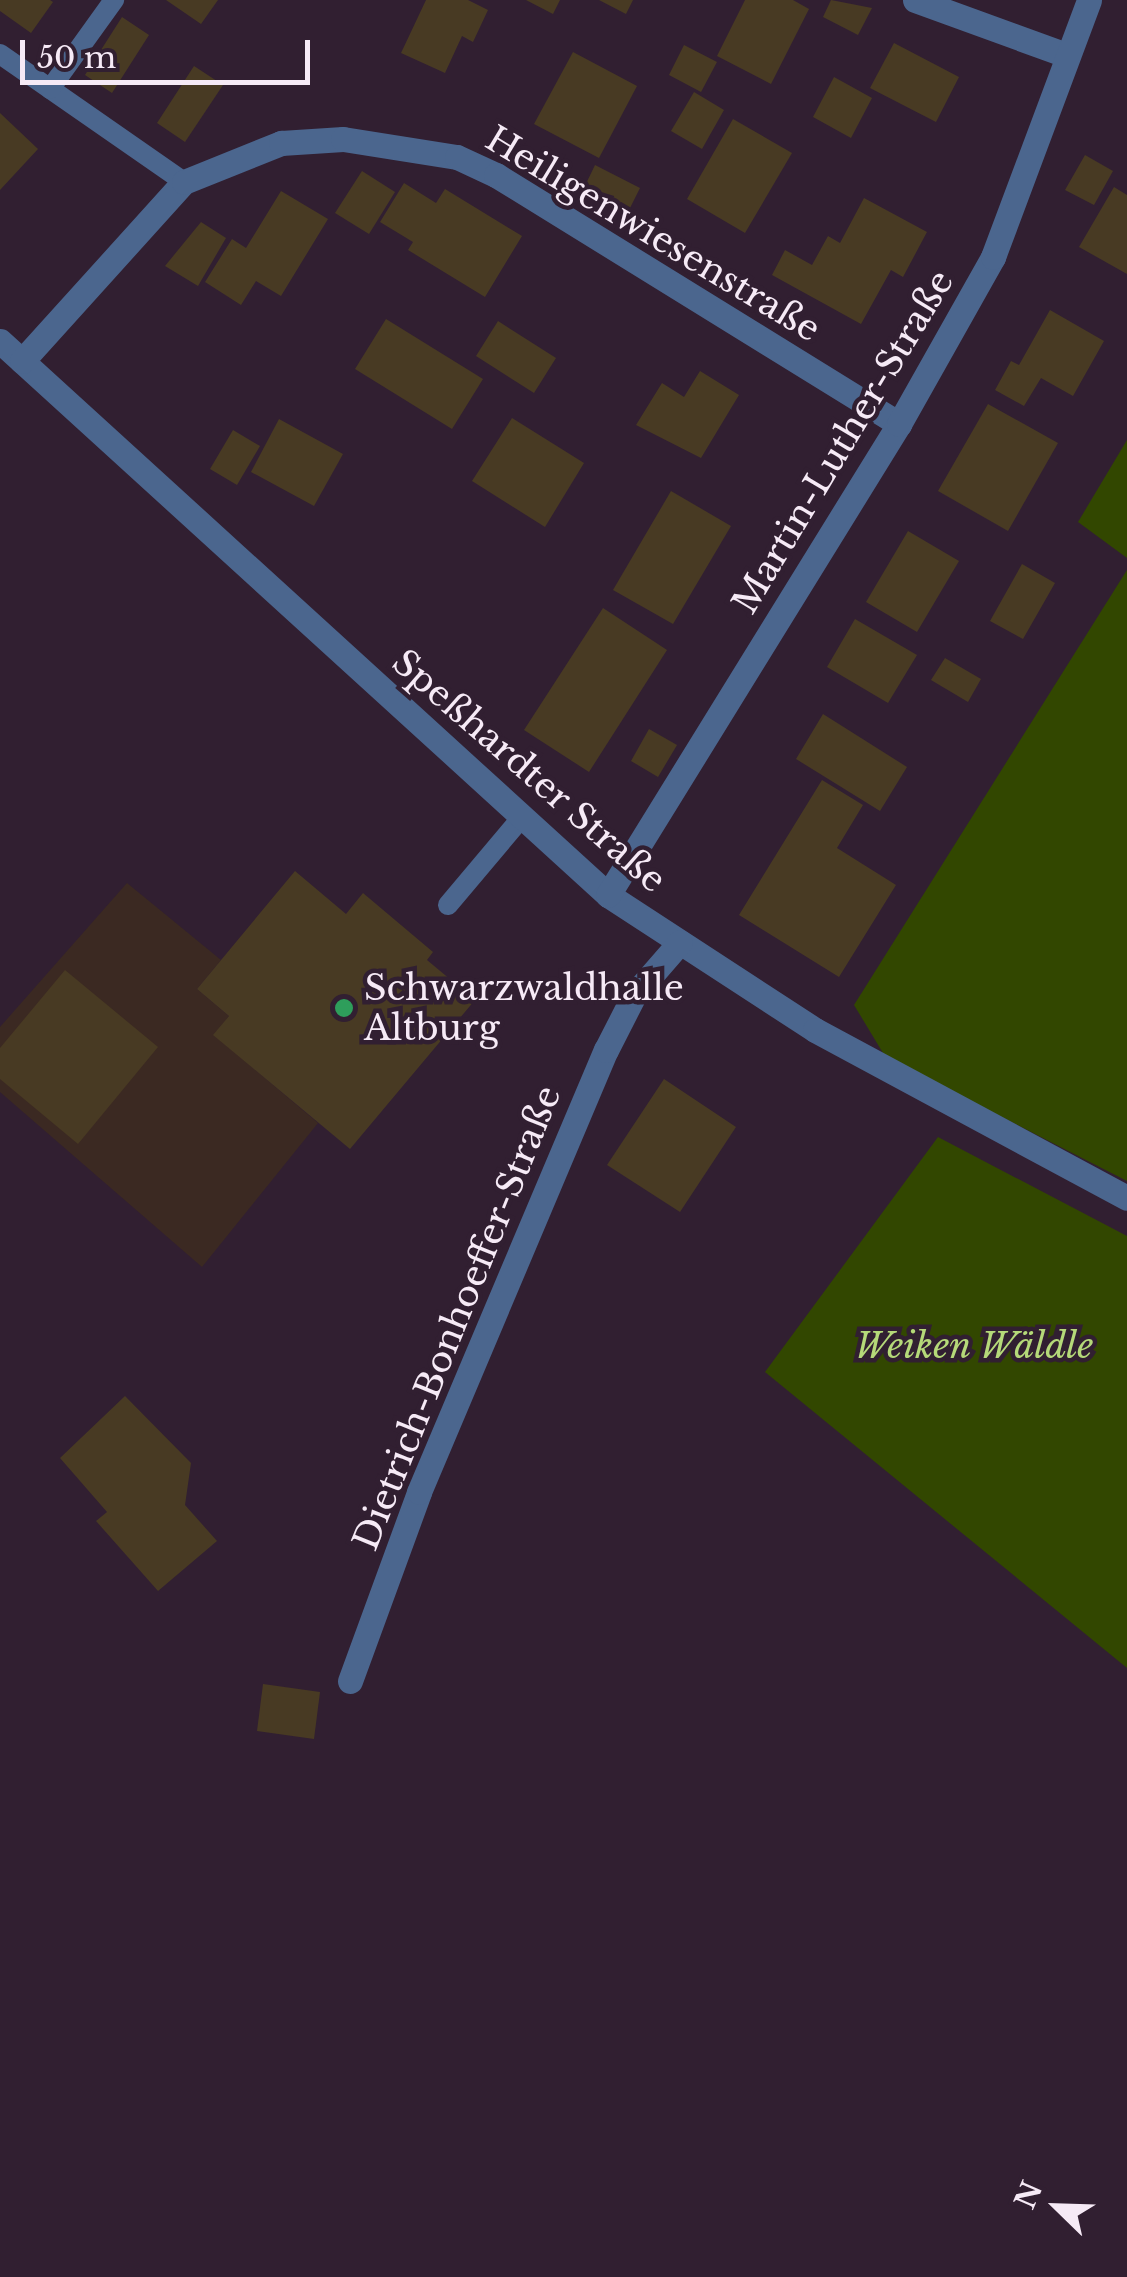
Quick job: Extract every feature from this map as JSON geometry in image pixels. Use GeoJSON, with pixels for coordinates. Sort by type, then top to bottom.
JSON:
{"type":"FeatureCollection","features":[{"type":"Feature","properties":{"kind":"street"},"geometry":{"type":"LineString","coordinates":[[915,0],[1066,55]]}},
{"type":"Feature","properties":{"kind":"street","name":"Martin-Luther-Straße"},"geometry":{"type":"LineString","coordinates":[[608,895],[899,424],[993,257],[1089,0]]}},
{"type":"Feature","properties":{"kind":"street","name":"Heiligenwiesenstraße"},"geometry":{"type":"LineString","coordinates":[[22,361],[184,182],[281,143],[343,139],[456,157],[899,424]]}},
{"type":"Feature","properties":{"kind":"street","name":"Speßhardter Straße"},"geometry":{"type":"LineString","coordinates":[[0,341],[608,895],[815,1030],[1127,1198]]}},
{"type":"Feature","properties":{"kind":"street","name":"Dietrich-Bonhoeffer-Straße"},"geometry":{"type":"LineString","coordinates":[[350,1681],[419,1492],[606,1050],[634,995],[680,942]]}},
{"type":"Feature","properties":{"kind":"lane"},"geometry":{"type":"LineString","coordinates":[[50,89],[114,0]]}},
{"type":"Feature","properties":{"kind":"lane"},"geometry":{"type":"LineString","coordinates":[[0,54],[184,182]]}},
{"type":"Feature","properties":{"kind":"lane"},"geometry":{"type":"LineString","coordinates":[[448,905],[522,817]]}},
{"type":"Feature","properties":{"kind":"shaded area"},"geometry":{"type":"Polygon","coordinates":[[[127,883],[221,960],[197,989],[229,1016],[214,1035],[318,1123],[202,1267],[0,1092],[0,1027],[127,883]]]}},
{"type":"Feature","properties":{"kind":"green space"},"geometry":{"type":"Polygon","coordinates":[[[1127,440],[1127,558],[1078,522],[1127,440]]]}},
{"type":"Feature","properties":{"kind":"green space"},"geometry":{"type":"Polygon","coordinates":[[[1127,570],[1127,1181],[886,1058],[854,1005],[1127,570]]]}},
{"type":"Feature","properties":{"kind":"green space","name":"Weiken Wäldle"},"geometry":{"type":"Polygon","coordinates":[[[938,1137],[1127,1236],[1127,1668],[765,1372],[938,1137]]]}},
{"type":"Feature","properties":{"kind":"building"},"geometry":{"type":"Polygon","coordinates":[[[0,0],[53,2],[31,33],[0,11],[0,0]]]}},
{"type":"Feature","properties":{"kind":"building"},"geometry":{"type":"Polygon","coordinates":[[[166,0],[218,0],[201,24],[166,0]]]}},
{"type":"Feature","properties":{"kind":"building"},"geometry":{"type":"Polygon","coordinates":[[[426,0],[468,0],[488,10],[473,42],[462,36],[445,73],[401,53],[426,0]]]}},
{"type":"Feature","properties":{"kind":"building"},"geometry":{"type":"Polygon","coordinates":[[[526,0],[560,0],[553,14],[526,0]]]}},
{"type":"Feature","properties":{"kind":"building"},"geometry":{"type":"Polygon","coordinates":[[[599,0],[633,0],[626,14],[599,0]]]}},
{"type":"Feature","properties":{"kind":"building"},"geometry":{"type":"Polygon","coordinates":[[[745,0],[793,0],[809,9],[771,84],[717,56],[745,0]]]}},
{"type":"Feature","properties":{"kind":"building"},"geometry":{"type":"Polygon","coordinates":[[[831,0],[872,8],[858,35],[823,17],[831,0]]]}},
{"type":"Feature","properties":{"kind":"building"},"geometry":{"type":"Polygon","coordinates":[[[122,17],[149,35],[112,93],[85,75],[122,17]]]}},
{"type":"Feature","properties":{"kind":"building"},"geometry":{"type":"Polygon","coordinates":[[[894,43],[959,77],[936,122],[870,88],[894,43]]]}},
{"type":"Feature","properties":{"kind":"building"},"geometry":{"type":"Polygon","coordinates":[[[684,45],[717,62],[701,92],[669,75],[684,45]]]}},
{"type":"Feature","properties":{"kind":"building"},"geometry":{"type":"Polygon","coordinates":[[[573,52],[637,86],[599,158],[534,124],[573,52]]]}},
{"type":"Feature","properties":{"kind":"building"},"geometry":{"type":"Polygon","coordinates":[[[194,66],[223,85],[185,142],[157,123],[194,66]]]}},
{"type":"Feature","properties":{"kind":"building"},"geometry":{"type":"Polygon","coordinates":[[[834,77],[872,98],[851,138],[813,117],[834,77]]]}},
{"type":"Feature","properties":{"kind":"building"},"geometry":{"type":"Polygon","coordinates":[[[694,92],[724,110],[702,149],[671,131],[694,92]]]}},
{"type":"Feature","properties":{"kind":"building"},"geometry":{"type":"Polygon","coordinates":[[[0,113],[38,149],[0,190],[0,113]]]}},
{"type":"Feature","properties":{"kind":"building"},"geometry":{"type":"Polygon","coordinates":[[[733,119],[792,153],[745,233],[687,199],[733,119]]]}},
{"type":"Feature","properties":{"kind":"building"},"geometry":{"type":"Polygon","coordinates":[[[1085,155],[1113,171],[1094,205],[1065,190],[1085,155]]]}},
{"type":"Feature","properties":{"kind":"building"},"geometry":{"type":"Polygon","coordinates":[[[595,165],[640,188],[627,214],[583,190],[595,165]]]}},
{"type":"Feature","properties":{"kind":"building"},"geometry":{"type":"Polygon","coordinates":[[[362,171],[395,192],[369,234],[335,213],[362,171]]]}},
{"type":"Feature","properties":{"kind":"building"},"geometry":{"type":"Polygon","coordinates":[[[404,183],[436,203],[445,189],[522,236],[485,297],[408,250],[413,242],[380,222],[404,183]]]}},
{"type":"Feature","properties":{"kind":"building"},"geometry":{"type":"Polygon","coordinates":[[[1114,187],[1127,195],[1127,274],[1079,247],[1114,187]]]}},
{"type":"Feature","properties":{"kind":"building"},"geometry":{"type":"Polygon","coordinates":[[[281,191],[328,219],[281,296],[256,281],[241,305],[205,282],[232,239],[246,248],[281,191]]]}},
{"type":"Feature","properties":{"kind":"building"},"geometry":{"type":"Polygon","coordinates":[[[864,198],[927,232],[903,277],[891,270],[861,324],[772,275],[785,250],[812,265],[828,236],[840,243],[864,198]]]}},
{"type":"Feature","properties":{"kind":"building"},"geometry":{"type":"Polygon","coordinates":[[[201,222],[226,238],[198,286],[165,266],[201,222]]]}},
{"type":"Feature","properties":{"kind":"building"},"geometry":{"type":"Polygon","coordinates":[[[1050,310],[1104,341],[1073,396],[1041,378],[1024,406],[995,390],[1011,361],[1019,365],[1050,310]]]}},
{"type":"Feature","properties":{"kind":"building"},"geometry":{"type":"Polygon","coordinates":[[[386,319],[483,379],[452,429],[355,369],[386,319]]]}},
{"type":"Feature","properties":{"kind":"building"},"geometry":{"type":"Polygon","coordinates":[[[498,321],[556,358],[534,393],[476,356],[498,321]]]}},
{"type":"Feature","properties":{"kind":"building"},"geometry":{"type":"Polygon","coordinates":[[[700,371],[739,395],[701,458],[636,425],[662,383],[684,397],[700,371]]]}},
{"type":"Feature","properties":{"kind":"building"},"geometry":{"type":"Polygon","coordinates":[[[988,404],[1058,443],[1008,531],[938,491],[988,404]]]}},
{"type":"Feature","properties":{"kind":"building"},"geometry":{"type":"Polygon","coordinates":[[[512,418],[584,463],[545,527],[472,481],[512,418]]]}},
{"type":"Feature","properties":{"kind":"building"},"geometry":{"type":"Polygon","coordinates":[[[279,419],[343,454],[314,506],[251,472],[279,419]]]}},
{"type":"Feature","properties":{"kind":"building"},"geometry":{"type":"Polygon","coordinates":[[[233,430],[260,446],[237,485],[210,469],[233,430]]]}},
{"type":"Feature","properties":{"kind":"building"},"geometry":{"type":"Polygon","coordinates":[[[671,491],[731,526],[673,624],[613,590],[671,491]]]}},
{"type":"Feature","properties":{"kind":"building"},"geometry":{"type":"Polygon","coordinates":[[[908,531],[959,561],[917,632],[866,602],[908,531]]]}},
{"type":"Feature","properties":{"kind":"building"},"geometry":{"type":"Polygon","coordinates":[[[1022,564],[1055,583],[1023,639],[990,621],[1022,564]]]}},
{"type":"Feature","properties":{"kind":"building"},"geometry":{"type":"Polygon","coordinates":[[[603,608],[667,650],[589,772],[524,730],[603,608]]]}},
{"type":"Feature","properties":{"kind":"building"},"geometry":{"type":"Polygon","coordinates":[[[855,619],[917,655],[888,703],[827,667],[855,619]]]}},
{"type":"Feature","properties":{"kind":"building"},"geometry":{"type":"Polygon","coordinates":[[[945,658],[981,679],[968,702],[931,680],[945,658]]]}},
{"type":"Feature","properties":{"kind":"building"},"geometry":{"type":"Polygon","coordinates":[[[823,714],[907,767],[880,811],[796,759],[823,714]]]}},
{"type":"Feature","properties":{"kind":"building"},"geometry":{"type":"Polygon","coordinates":[[[649,729],[677,745],[658,777],[631,761],[649,729]]]}},
{"type":"Feature","properties":{"kind":"building"},"geometry":{"type":"Polygon","coordinates":[[[822,780],[863,805],[837,848],[896,885],[839,977],[739,915],[822,780]]]}},
{"type":"Feature","properties":{"kind":"building","name":"Schwarzwaldhalle Altburg"},"geometry":{"type":"Polygon","coordinates":[[[295,871],[346,914],[363,893],[433,952],[427,960],[475,1000],[350,1149],[213,1035],[229,1016],[197,989],[295,871]]]}},
{"type":"Feature","properties":{"kind":"building"},"geometry":{"type":"Polygon","coordinates":[[[65,970],[158,1047],[78,1144],[0,1079],[0,1048],[65,970]]]}},
{"type":"Feature","properties":{"kind":"building"},"geometry":{"type":"Polygon","coordinates":[[[664,1079],[736,1127],[680,1212],[607,1165],[664,1079]]]}},
{"type":"Feature","properties":{"kind":"building"},"geometry":{"type":"Polygon","coordinates":[[[125,1396],[191,1463],[185,1505],[217,1541],[158,1591],[96,1521],[107,1512],[60,1458],[125,1396]]]}},
{"type":"Feature","properties":{"kind":"building"},"geometry":{"type":"Polygon","coordinates":[[[263,1684],[320,1692],[314,1739],[257,1731],[263,1684]]]}},
{"type":"Feature","properties":{"kind":"place","name":"Schwarzwaldhalle Altburg"},"geometry":{"type":"Point","coordinates":[344,1008]}}]}
